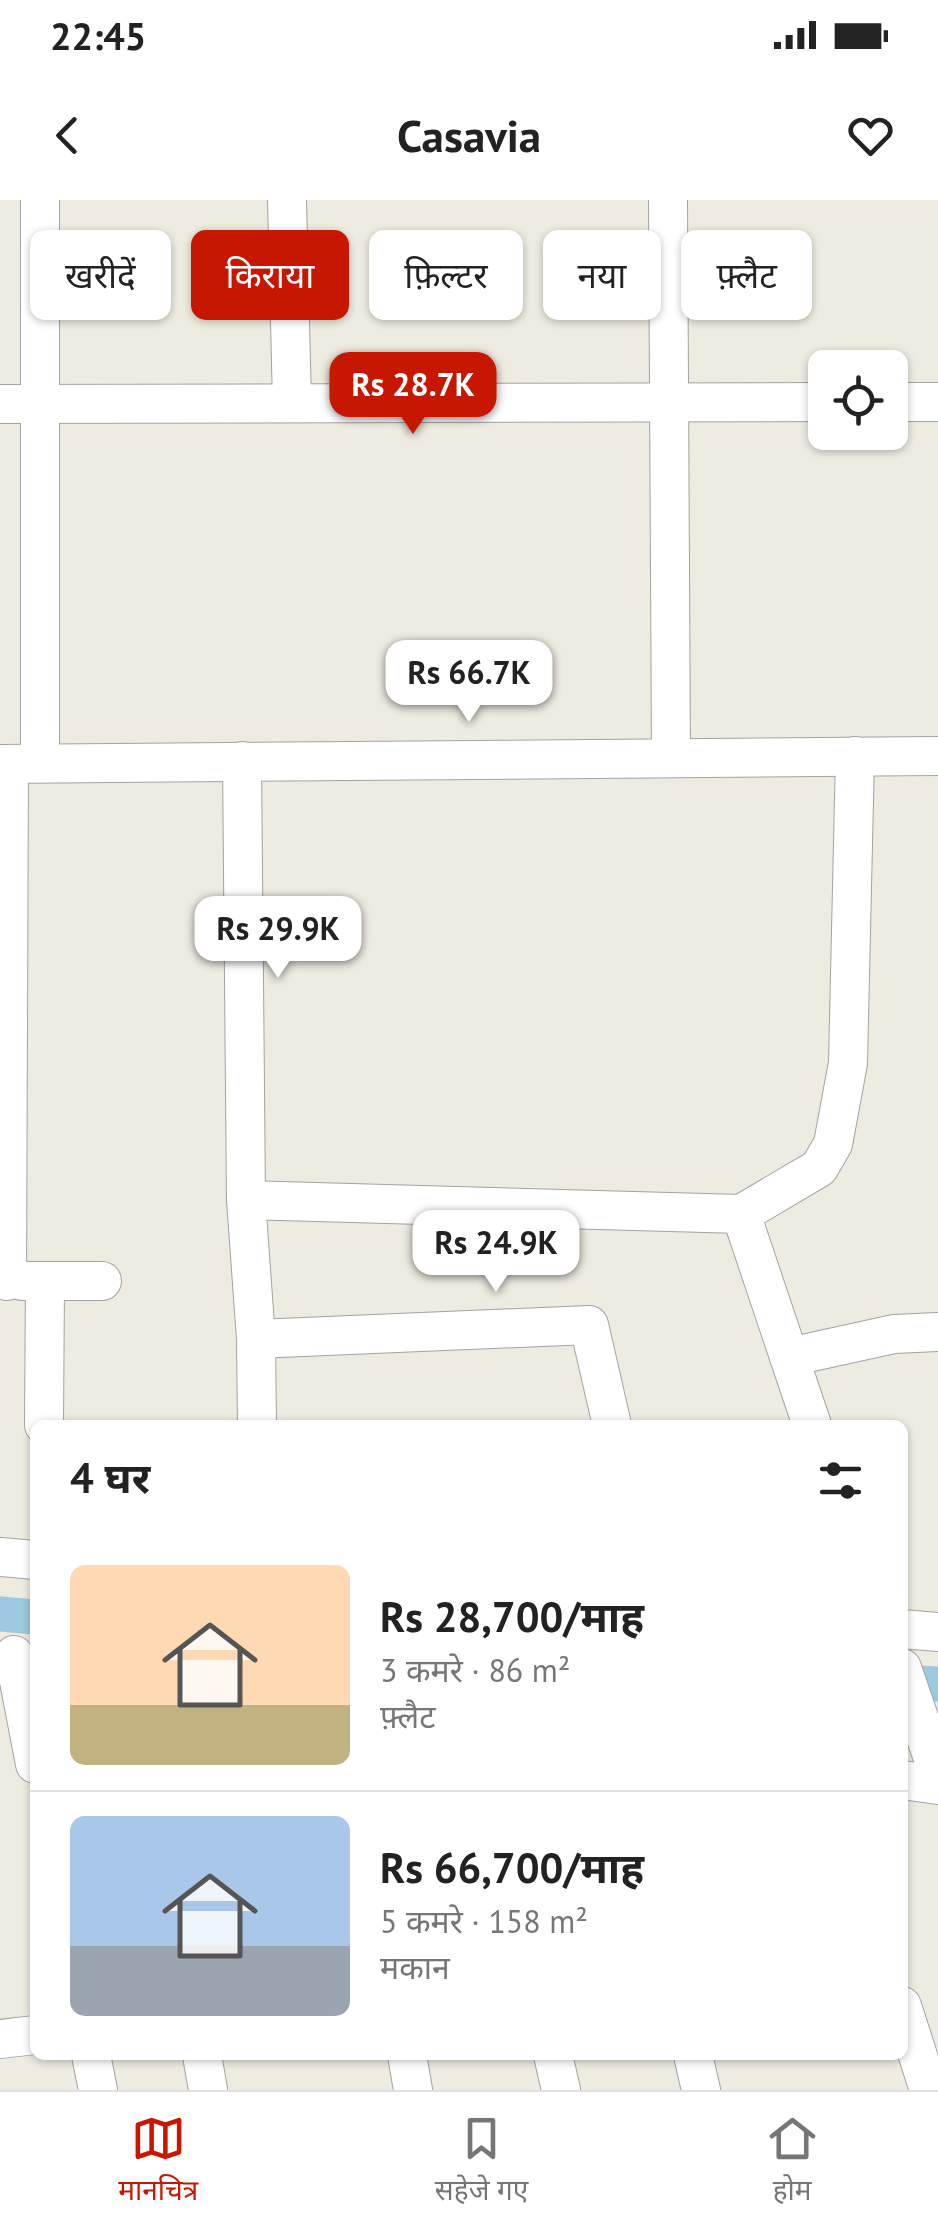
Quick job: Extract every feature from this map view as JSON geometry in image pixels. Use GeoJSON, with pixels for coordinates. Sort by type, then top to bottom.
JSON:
{"type":"FeatureCollection","features":[{"type":"Feature","properties":{"kind":"street"},"geometry":{"type":"LineString","coordinates":[[40,200],[40,404],[16,764],[4,1281],[102,1281]]}},
{"type":"Feature","properties":{"kind":"street"},"geometry":{"type":"LineString","coordinates":[[287,200],[292,404]]}},
{"type":"Feature","properties":{"kind":"street"},"geometry":{"type":"LineString","coordinates":[[668,200],[671,757]]}},
{"type":"Feature","properties":{"kind":"street"},"geometry":{"type":"LineString","coordinates":[[0,404],[808,402]]}},
{"type":"Feature","properties":{"kind":"street"},"geometry":{"type":"LineString","coordinates":[[908,402],[938,402]]}},
{"type":"Feature","properties":{"kind":"street"},"geometry":{"type":"LineString","coordinates":[[246,1200],[742,1214],[819,1168],[833,1144],[848,1063],[855,756]]}},
{"type":"Feature","properties":{"kind":"street"},"geometry":{"type":"LineString","coordinates":[[16,764],[938,756]]}},
{"type":"Feature","properties":{"kind":"street"},"geometry":{"type":"LineString","coordinates":[[242,762],[246,1200],[256,1338],[257,1420]]}},
{"type":"Feature","properties":{"kind":"street"},"geometry":{"type":"LineString","coordinates":[[742,1214],[810,1420]]}},
{"type":"Feature","properties":{"kind":"street"},"geometry":{"type":"LineString","coordinates":[[44,1420],[45,1281]]}},
{"type":"Feature","properties":{"kind":"street"},"geometry":{"type":"LineString","coordinates":[[256,1338],[589,1325],[611,1420]]}},
{"type":"Feature","properties":{"kind":"street"},"geometry":{"type":"LineString","coordinates":[[789,1357],[894,1334],[938,1332]]}},
{"type":"Feature","properties":{"kind":"street"},"geometry":{"type":"LineString","coordinates":[[0,1557],[30,1560]]}},
{"type":"Feature","properties":{"kind":"street"},"geometry":{"type":"LineString","coordinates":[[908,1630],[938,1632]]}},
{"type":"Feature","properties":{"kind":"street"},"geometry":{"type":"LineString","coordinates":[[16,1656],[30,1736]]}},
{"type":"Feature","properties":{"kind":"street"},"geometry":{"type":"LineString","coordinates":[[908,1687],[938,1774]]}},
{"type":"Feature","properties":{"kind":"street"},"geometry":{"type":"LineString","coordinates":[[908,1781],[938,1785]]}},
{"type":"Feature","properties":{"kind":"street"},"geometry":{"type":"LineString","coordinates":[[908,2025],[929,2090]]}},
{"type":"Feature","properties":{"kind":"street"},"geometry":{"type":"LineString","coordinates":[[0,2039],[30,2035]]}},
{"type":"Feature","properties":{"kind":"street"},"geometry":{"type":"LineString","coordinates":[[92,2060],[98,2090]]}},
{"type":"Feature","properties":{"kind":"street"},"geometry":{"type":"LineString","coordinates":[[203,2060],[208,2090]]}},
{"type":"Feature","properties":{"kind":"street"},"geometry":{"type":"LineString","coordinates":[[408,2060],[412,2090]]}},
{"type":"Feature","properties":{"kind":"street"},"geometry":{"type":"LineString","coordinates":[[554,2060],[562,2090]]}},
{"type":"Feature","properties":{"kind":"street"},"geometry":{"type":"LineString","coordinates":[[694,2060],[701,2090]]}},
{"type":"Feature","properties":{"kind":"waterway"},"geometry":{"type":"LineString","coordinates":[[0,1614],[30,1617]]}},
{"type":"Feature","properties":{"kind":"waterway"},"geometry":{"type":"LineString","coordinates":[[908,1682],[938,1684]]}}]}
